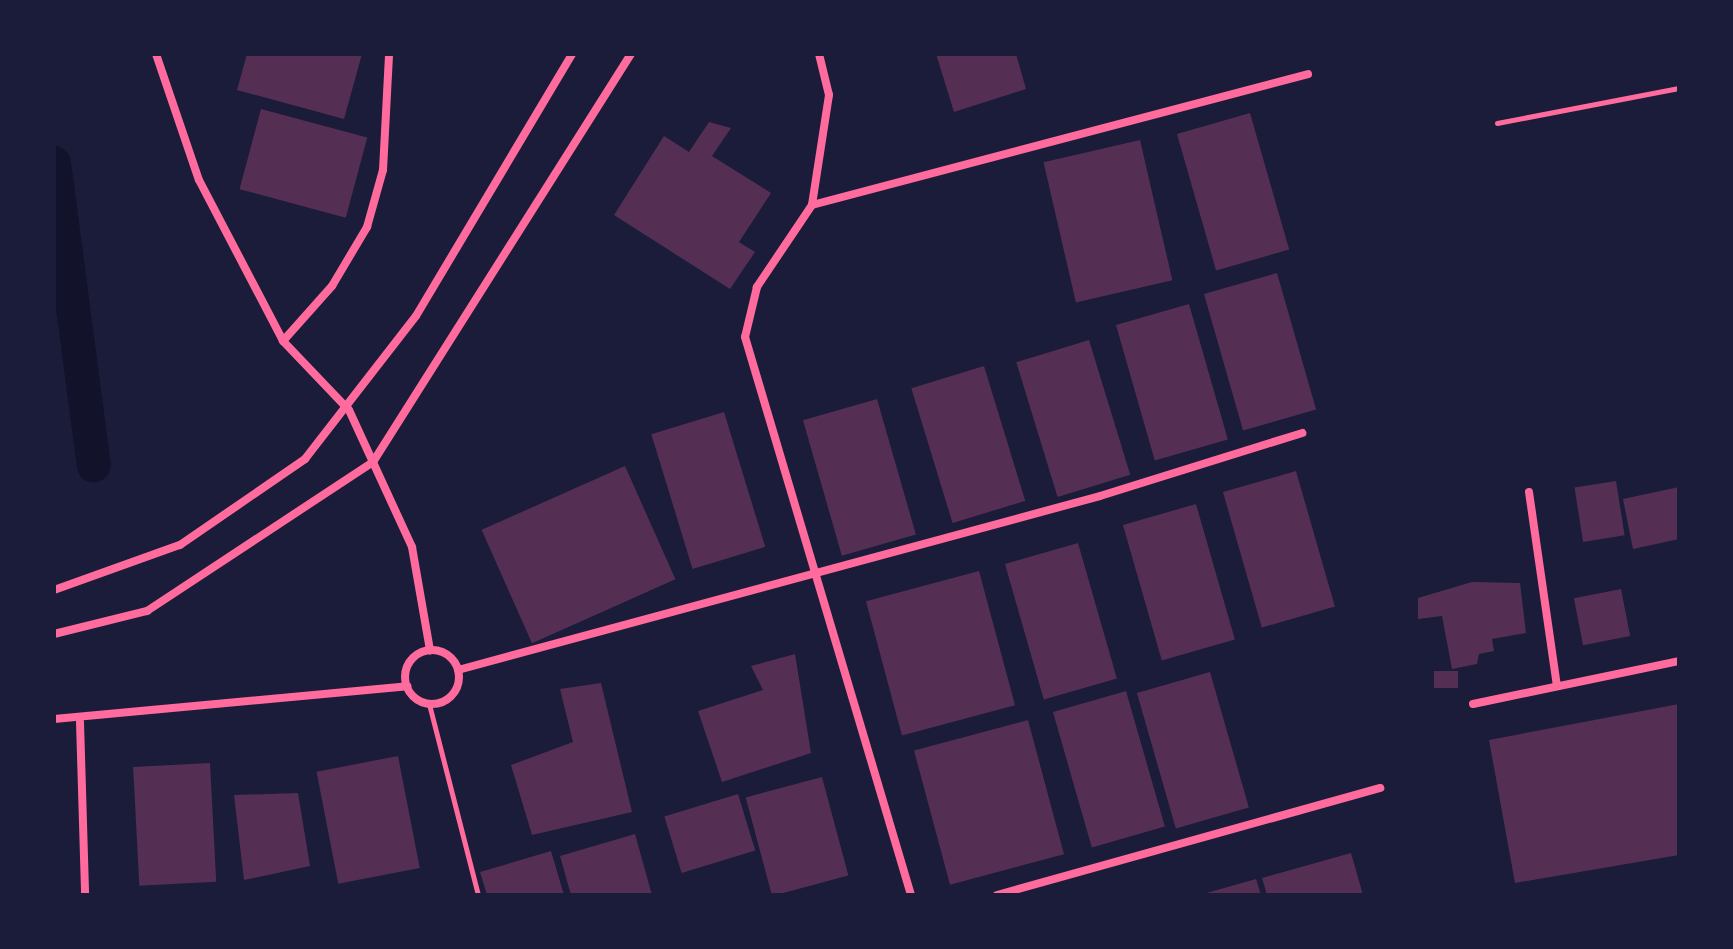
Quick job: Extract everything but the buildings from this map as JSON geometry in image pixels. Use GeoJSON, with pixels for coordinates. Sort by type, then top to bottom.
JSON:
{"type":"FeatureCollection","features":[{"type":"Feature","properties":{"kind":"street"},"geometry":{"type":"LineString","coordinates":[[156,54],[199,180],[283,341],[349,410],[373,462],[412,547],[430,650]]}},
{"type":"Feature","properties":{"kind":"street"},"geometry":{"type":"LineString","coordinates":[[283,341],[332,286],[367,227],[383,170],[389,54]]}},
{"type":"Feature","properties":{"kind":"street"},"geometry":{"type":"LineString","coordinates":[[54,590],[180,545],[305,459],[349,410],[416,316],[572,54]]}},
{"type":"Feature","properties":{"kind":"street"},"geometry":{"type":"LineString","coordinates":[[54,634],[147,611],[373,462],[631,54]]}},
{"type":"Feature","properties":{"kind":"street"},"geometry":{"type":"LineString","coordinates":[[819,54],[827,120],[812,205],[757,287],[745,337],[911,895]]}},
{"type":"Feature","properties":{"kind":"street"},"geometry":{"type":"LineString","coordinates":[[812,205],[1308,74]]}},
{"type":"Feature","properties":{"kind":"street"},"geometry":{"type":"LineString","coordinates":[[458,670],[815,573],[1302,433]]}},
{"type":"Feature","properties":{"kind":"street"},"geometry":{"type":"LineString","coordinates":[[1529,492],[1557,686]]}},
{"type":"Feature","properties":{"kind":"street"},"geometry":{"type":"LineString","coordinates":[[54,719],[80,722],[407,686],[429,704],[451,697],[458,670],[448,655],[430,650],[411,660],[407,686]]}},
{"type":"Feature","properties":{"kind":"street"},"geometry":{"type":"LineString","coordinates":[[1473,704],[1679,661]]}},
{"type":"Feature","properties":{"kind":"street"},"geometry":{"type":"LineString","coordinates":[[80,722],[85,895]]}},
{"type":"Feature","properties":{"kind":"street"},"geometry":{"type":"LineString","coordinates":[[997,895],[1380,788]]}},
{"type":"Feature","properties":{"kind":"path"},"geometry":{"type":"LineString","coordinates":[[1497,123],[1679,88]]}},
{"type":"Feature","properties":{"kind":"path"},"geometry":{"type":"LineString","coordinates":[[429,704],[478,895]]}},
{"type":"Feature","properties":{"kind":"waterway"},"geometry":{"type":"LineString","coordinates":[[54,163],[94,465]]}}]}
